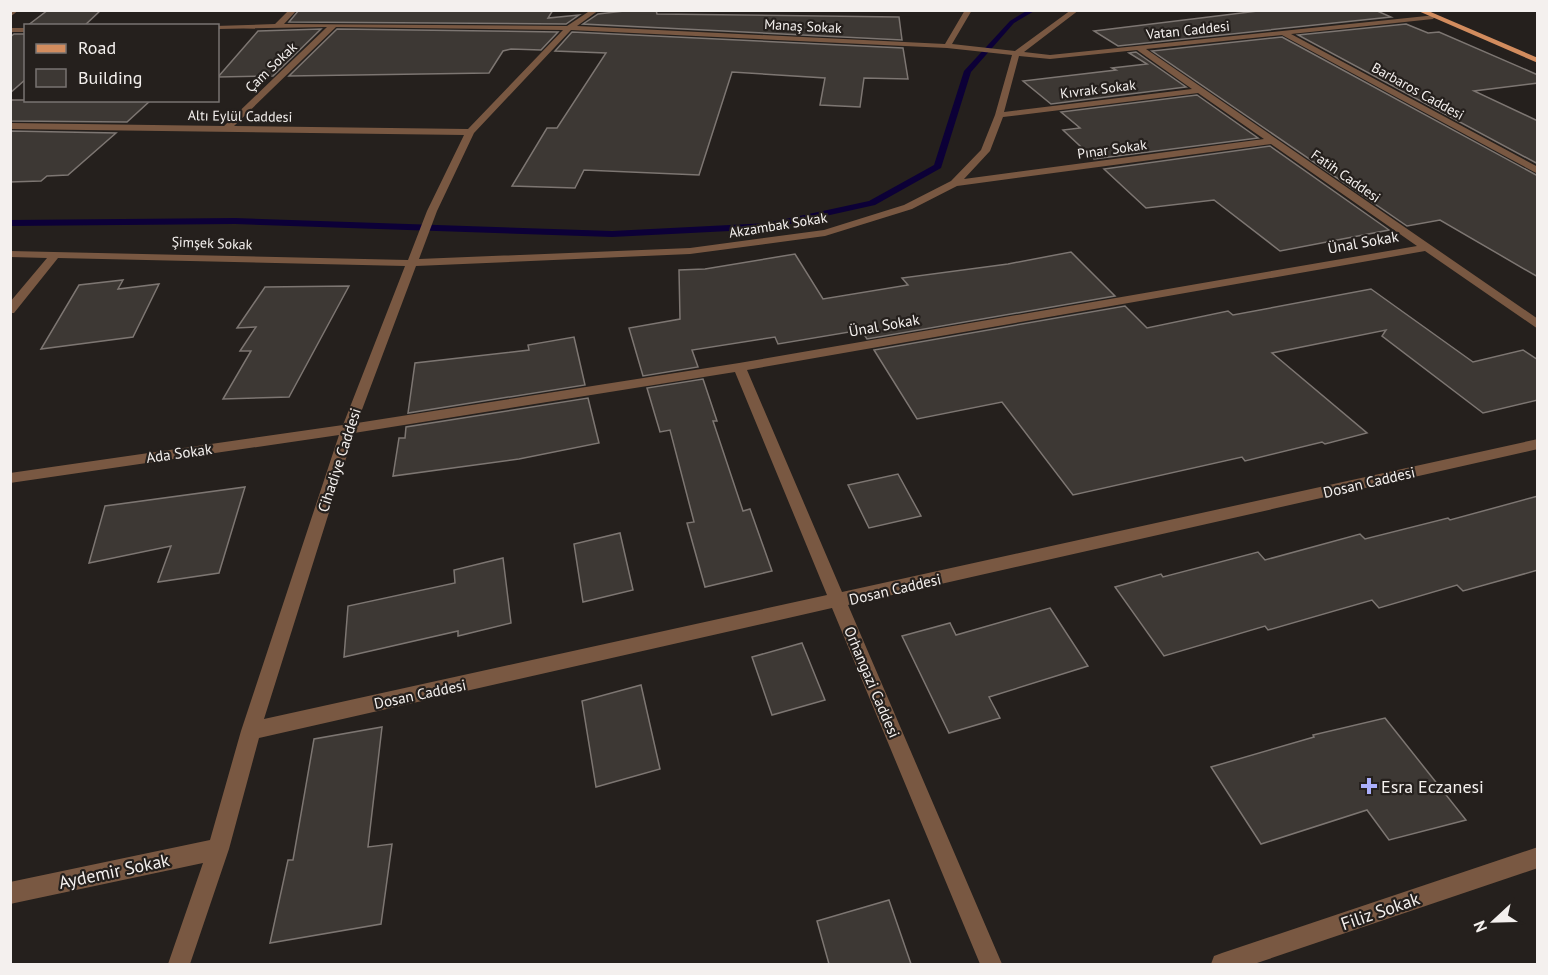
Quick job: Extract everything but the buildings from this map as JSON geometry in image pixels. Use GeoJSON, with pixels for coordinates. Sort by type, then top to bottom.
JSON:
{"type":"FeatureCollection","features":[{"type":"Feature","properties":{"kind":"main road"},"geometry":{"type":"LineString","coordinates":[[1419,10],[1538,62]]}},
{"type":"Feature","properties":{"kind":"street"},"geometry":{"type":"LineString","coordinates":[[10,15],[16,10]]}},
{"type":"Feature","properties":{"kind":"street"},"geometry":{"type":"LineString","coordinates":[[277,26],[294,10]]}},
{"type":"Feature","properties":{"kind":"street","name":"Cihadiye Caddesi"},"geometry":{"type":"LineString","coordinates":[[178,964],[218,849],[251,731],[348,429],[432,211],[470,132],[569,28],[596,10]]}},
{"type":"Feature","properties":{"kind":"street"},"geometry":{"type":"LineString","coordinates":[[948,46],[969,10]]}},
{"type":"Feature","properties":{"kind":"street"},"geometry":{"type":"LineString","coordinates":[[1016,54],[1076,10]]}},
{"type":"Feature","properties":{"kind":"street","name":"Vatan Caddesi"},"geometry":{"type":"LineString","coordinates":[[964,48],[1050,57],[1433,17]]}},
{"type":"Feature","properties":{"kind":"street","name":"Manaş Sokak"},"geometry":{"type":"LineString","coordinates":[[219,27],[334,25],[569,28],[964,48]]}},
{"type":"Feature","properties":{"kind":"street","name":"Çam Sokak"},"geometry":{"type":"LineString","coordinates":[[226,129],[334,25]]}},
{"type":"Feature","properties":{"kind":"street","name":"Barbaros Caddesi"},"geometry":{"type":"LineString","coordinates":[[1285,34],[1538,171]]}},
{"type":"Feature","properties":{"kind":"street","name":"Fatih Caddesi"},"geometry":{"type":"LineString","coordinates":[[1140,49],[1538,325]]}},
{"type":"Feature","properties":{"kind":"street","name":"Akzambak Sokak"},"geometry":{"type":"LineString","coordinates":[[415,257],[690,251],[825,233],[908,207],[955,183],[985,151],[999,114],[1016,54]]}},
{"type":"Feature","properties":{"kind":"street","name":"Kıvrak Sokak"},"geometry":{"type":"LineString","coordinates":[[999,114],[1200,90]]}},
{"type":"Feature","properties":{"kind":"street","name":"Altı Eylül Caddesi"},"geometry":{"type":"LineString","coordinates":[[10,126],[470,132]]}},
{"type":"Feature","properties":{"kind":"street","name":"Pınar Sokak"},"geometry":{"type":"LineString","coordinates":[[955,183],[1272,141]]}},
{"type":"Feature","properties":{"kind":"street","name":"Ünal Sokak"},"geometry":{"type":"LineString","coordinates":[[348,429],[739,367],[1425,248]]}},
{"type":"Feature","properties":{"kind":"street","name":"Şimşek Sokak"},"geometry":{"type":"LineString","coordinates":[[10,254],[415,257]]}},
{"type":"Feature","properties":{"kind":"street"},"geometry":{"type":"LineString","coordinates":[[10,310],[56,254]]}},
{"type":"Feature","properties":{"kind":"street","name":"Orhangazi Caddesi"},"geometry":{"type":"LineString","coordinates":[[739,367],[991,964]]}},
{"type":"Feature","properties":{"kind":"street","name":"Ada Sokak"},"geometry":{"type":"LineString","coordinates":[[10,478],[348,429]]}},
{"type":"Feature","properties":{"kind":"street","name":"Dosan Caddesi"},"geometry":{"type":"LineString","coordinates":[[251,731],[838,602],[1538,444]]}},
{"type":"Feature","properties":{"kind":"street","name":"Aydemir Sokak"},"geometry":{"type":"LineString","coordinates":[[10,893],[218,849]]}},
{"type":"Feature","properties":{"kind":"street","name":"Filiz Sokak"},"geometry":{"type":"LineString","coordinates":[[1222,964],[1538,857]]}},
{"type":"Feature","properties":{"kind":"waterway"},"geometry":{"type":"LineString","coordinates":[[10,223],[235,221],[612,234],[767,226],[872,203],[938,166],[968,71],[1012,22],[1033,10]]}},
{"type":"Feature","properties":{"kind":"place","name":"Esra Eczanesi"},"geometry":{"type":"Point","coordinates":[1369,786]}}]}
